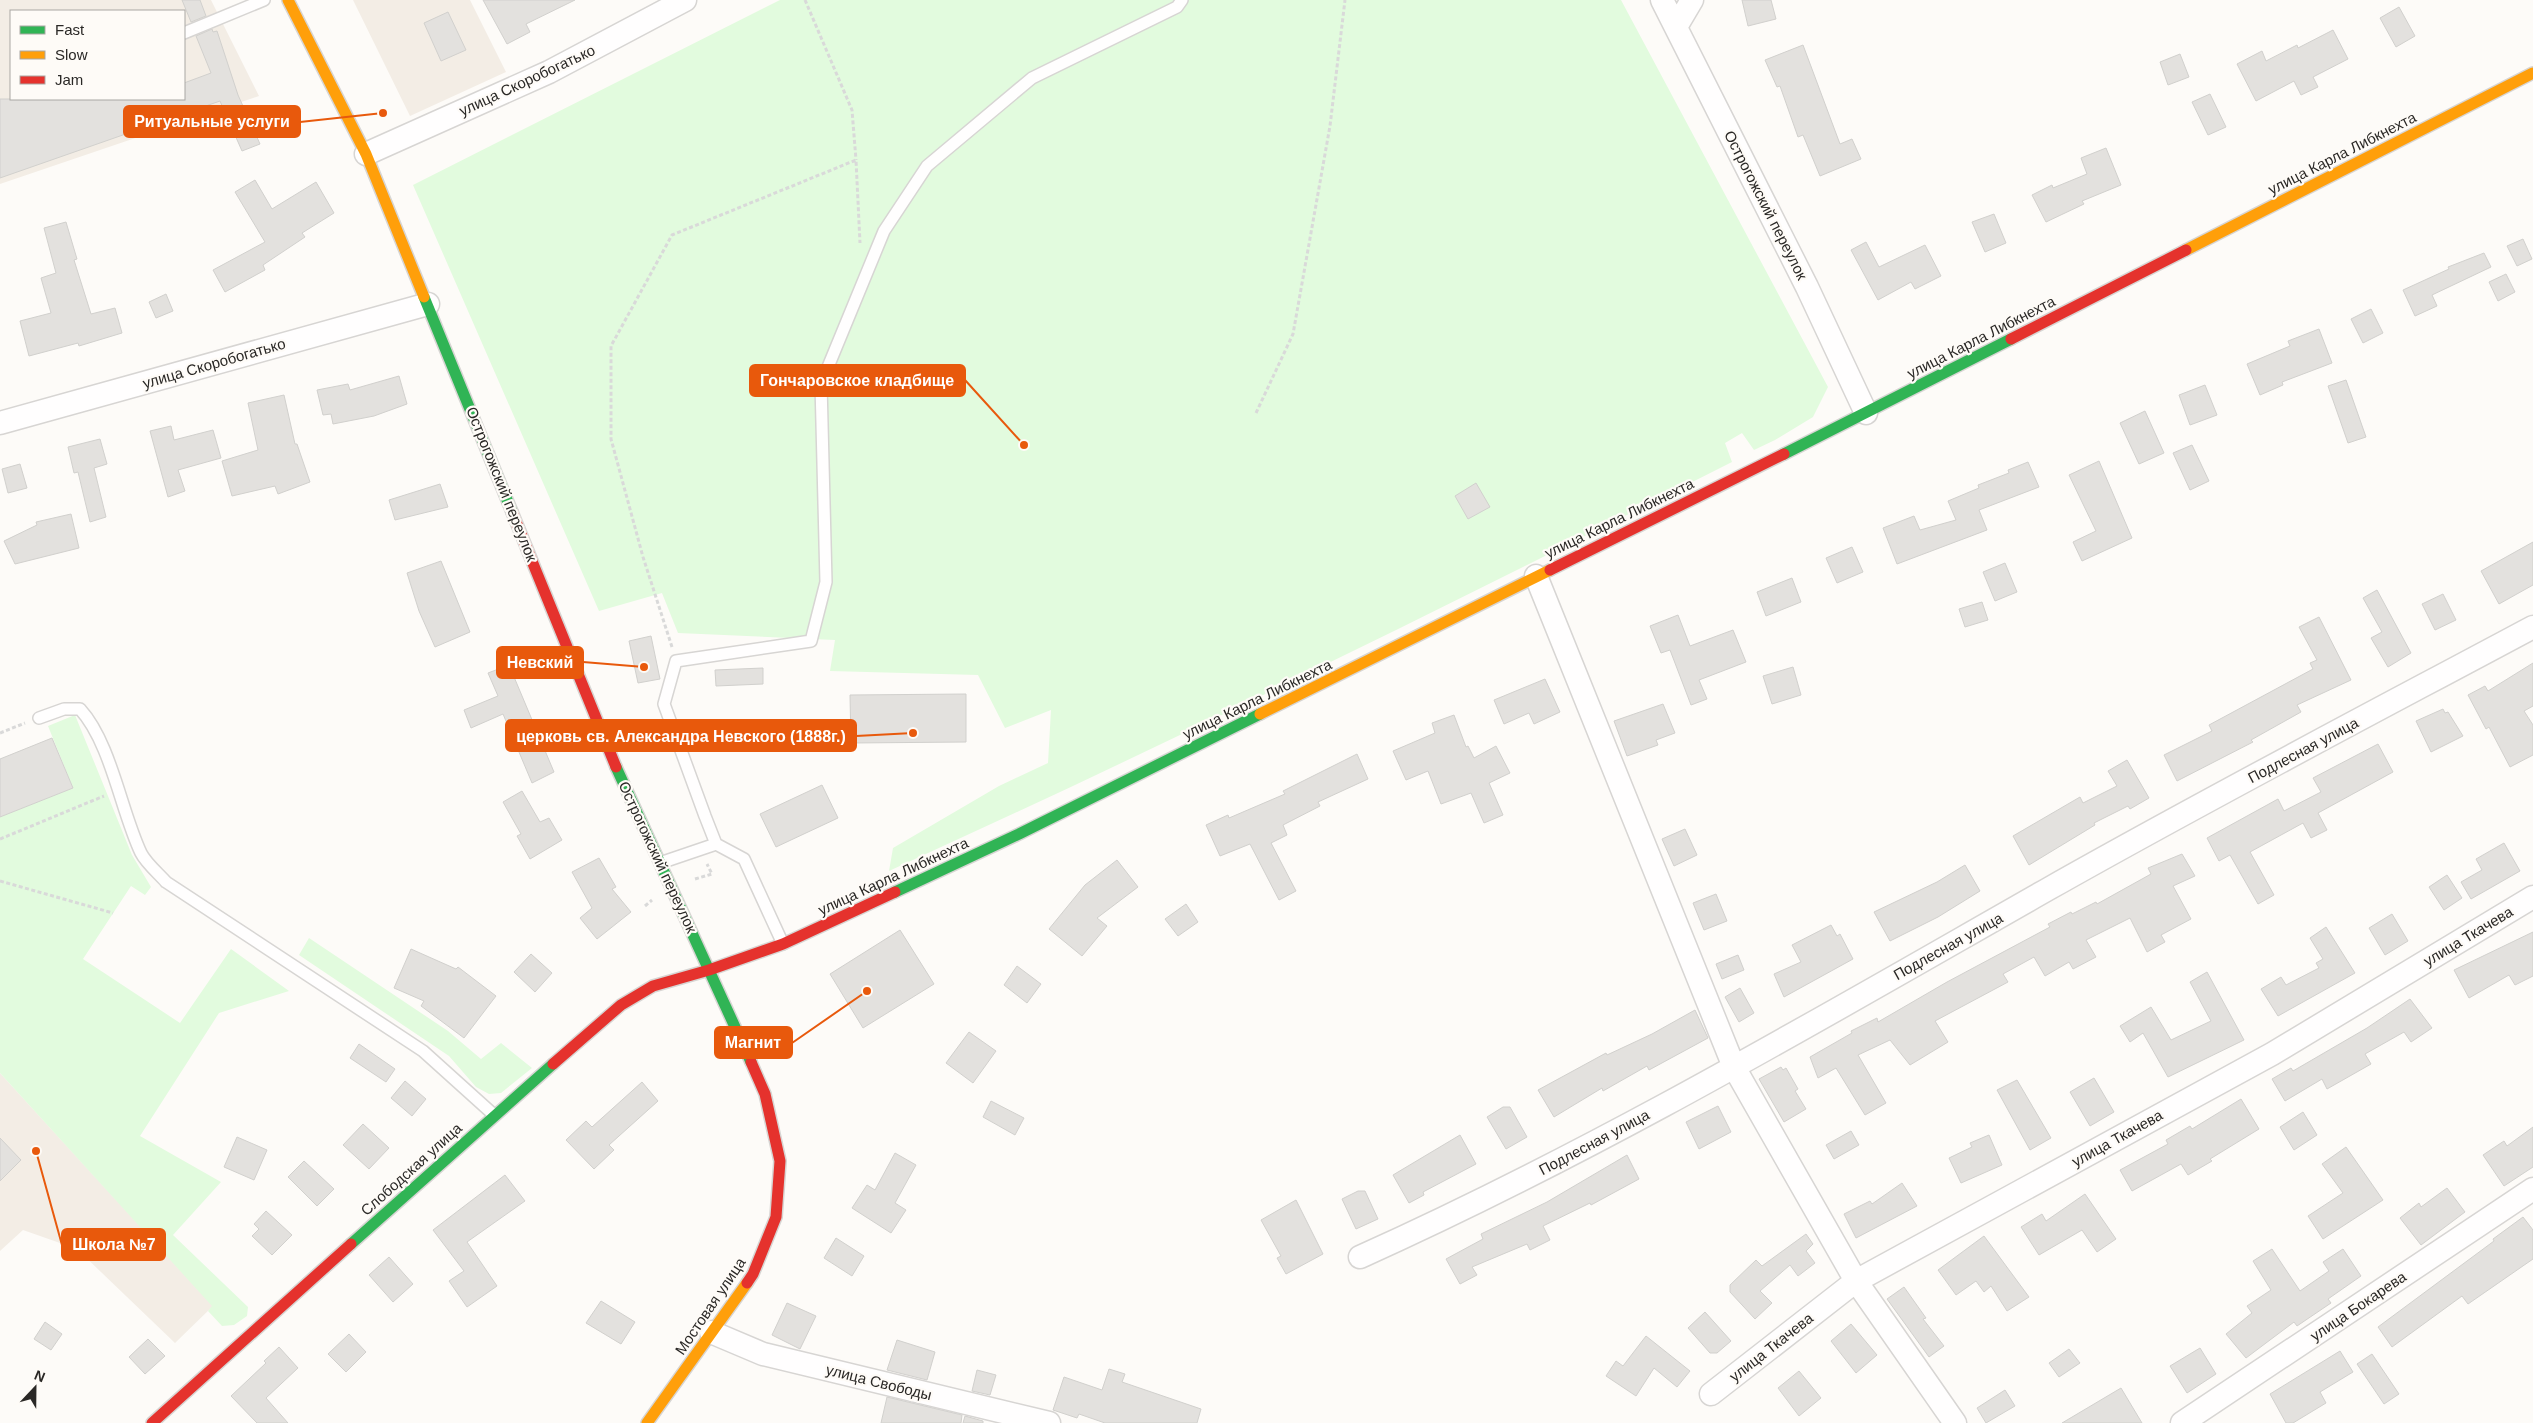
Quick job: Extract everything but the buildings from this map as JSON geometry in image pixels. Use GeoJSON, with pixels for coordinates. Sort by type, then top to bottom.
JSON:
{"type":"FeatureCollection","features":[{"type":"Feature","properties":{"kind":"street","name":"Острогожский переулок"},"geometry":{"type":"LineString","coordinates":[[288,0],[366,154],[627,794],[710,970]]}},
{"type":"Feature","properties":{"kind":"street","name":"улица Скоробогатько"},"geometry":{"type":"LineString","coordinates":[[366,154],[549,72],[685,0]]}},
{"type":"Feature","properties":{"kind":"street","name":"Острогожский переулок"},"geometry":{"type":"LineString","coordinates":[[1662,0],[1807,287],[1866,413]]}},
{"type":"Feature","properties":{"kind":"street"},"geometry":{"type":"LineString","coordinates":[[1676,27],[1692,0]]}},
{"type":"Feature","properties":{"kind":"street","name":"улица Карла Либкнехта"},"geometry":{"type":"LineString","coordinates":[[710,970],[783,944],[1018,834],[1866,413],[2533,73]]}},
{"type":"Feature","properties":{"kind":"street","name":"улица Скоробогатько"},"geometry":{"type":"LineString","coordinates":[[0,423],[428,304]]}},
{"type":"Feature","properties":{"kind":"street"},"geometry":{"type":"LineString","coordinates":[[1536,576],[1734,1067],[1856,1281],[1955,1423]]}},
{"type":"Feature","properties":{"kind":"street","name":"Подлесная улица"},"geometry":{"type":"LineString","coordinates":[[1360,1257],[1440,1221],[1565,1159],[1734,1067],[2161,825],[2533,628]]}},
{"type":"Feature","properties":{"kind":"street","name":"улица Ткачева"},"geometry":{"type":"LineString","coordinates":[[1711,1394],[1856,1281],[2272,1054],[2533,897]]}},
{"type":"Feature","properties":{"kind":"street","name":"Слободская улица"},"geometry":{"type":"LineString","coordinates":[[152,1423],[494,1114],[621,1005],[653,986],[710,970]]}},
{"type":"Feature","properties":{"kind":"street","name":"Мостовая улица"},"geometry":{"type":"LineString","coordinates":[[646,1423],[754,1274],[776,1217],[780,1161],[765,1094],[710,970]]}},
{"type":"Feature","properties":{"kind":"street","name":"улица Бокарева"},"geometry":{"type":"LineString","coordinates":[[2182,1423],[2533,1189]]}},
{"type":"Feature","properties":{"kind":"street","name":"улица Свободы"},"geometry":{"type":"LineString","coordinates":[[711,1332],[763,1354],[1049,1423]]}},
{"type":"Feature","properties":{"kind":"lane"},"geometry":{"type":"LineString","coordinates":[[185,33],[264,0]]}},
{"type":"Feature","properties":{"kind":"lane"},"geometry":{"type":"LineString","coordinates":[[783,944],[744,859],[716,844],[664,704],[676,661],[811,641],[826,582],[821,384],[884,231],[927,166],[1032,78],[1177,6],[1182,0]]}},
{"type":"Feature","properties":{"kind":"lane"},"geometry":{"type":"LineString","coordinates":[[40,718],[64,709],[80,708],[90,720],[119,790],[142,854],[166,882],[423,1051],[494,1114]]}},
{"type":"Feature","properties":{"kind":"lane"},"geometry":{"type":"LineString","coordinates":[[660,863],[716,844]]}},
{"type":"Feature","properties":{"kind":"path"},"geometry":{"type":"LineString","coordinates":[[805,0],[852,110],[860,246]]}},
{"type":"Feature","properties":{"kind":"path"},"geometry":{"type":"LineString","coordinates":[[1256,413],[1293,334],[1330,126],[1345,0]]}},
{"type":"Feature","properties":{"kind":"path"},"geometry":{"type":"LineString","coordinates":[[676,661],[643,557],[611,439],[611,346],[672,234],[856,160]]}},
{"type":"Feature","properties":{"kind":"path"},"geometry":{"type":"LineString","coordinates":[[0,733],[40,718]]}},
{"type":"Feature","properties":{"kind":"path"},"geometry":{"type":"LineString","coordinates":[[0,839],[119,790]]}},
{"type":"Feature","properties":{"kind":"path"},"geometry":{"type":"LineString","coordinates":[[0,880],[113,913]]}},
{"type":"Feature","properties":{"kind":"shaded area"},"geometry":{"type":"Polygon","coordinates":[[[0,0],[211,0],[259,96],[0,184],[0,0]]]}},
{"type":"Feature","properties":{"kind":"shaded area"},"geometry":{"type":"Polygon","coordinates":[[[353,0],[470,0],[506,72],[410,116],[353,0]]]}},
{"type":"Feature","properties":{"kind":"shaded area"},"geometry":{"type":"Polygon","coordinates":[[[0,1073],[213,1306],[175,1343],[77,1249],[23,1230],[0,1251],[0,1073]]]}},
{"type":"Feature","properties":{"kind":"green space"},"geometry":{"type":"Polygon","coordinates":[[[780,0],[1621,0],[1828,387],[1813,417],[1775,440],[1754,450],[1742,433],[1725,443],[1732,462],[1312,671],[889,871],[893,848],[999,786],[1048,763],[1051,710],[1005,728],[978,675],[830,671],[835,640],[678,633],[662,593],[599,611],[413,185],[780,0]]]}},
{"type":"Feature","properties":{"kind":"green space"},"geometry":{"type":"Polygon","coordinates":[[[75,715],[132,855],[151,887],[145,895],[131,886],[83,959],[180,1023],[231,949],[289,991],[219,1013],[140,1136],[221,1182],[173,1235],[248,1307],[247,1316],[234,1325],[222,1326],[208,1311],[212,1306],[0,1073],[0,817],[73,788],[48,726],[75,715]]]}},
{"type":"Feature","properties":{"kind":"green space"},"geometry":{"type":"Polygon","coordinates":[[[309,938],[448,1031],[481,1059],[501,1043],[532,1068],[501,1093],[489,1094],[476,1087],[449,1056],[299,955],[309,938]]]}},
{"type":"Feature","properties":{"kind":"traffic: fast"},"geometry":{"type":"LineString","coordinates":[[424,297],[512,512]]}},
{"type":"Feature","properties":{"kind":"traffic: fast"},"geometry":{"type":"LineString","coordinates":[[1784,454],[2011,339]]}},
{"type":"Feature","properties":{"kind":"traffic: fast"},"geometry":{"type":"LineString","coordinates":[[895,892],[1019,834],[1260,714]]}},
{"type":"Feature","properties":{"kind":"traffic: fast"},"geometry":{"type":"LineString","coordinates":[[616,767],[751,1062]]}},
{"type":"Feature","properties":{"kind":"traffic: fast"},"geometry":{"type":"LineString","coordinates":[[351,1244],[553,1064]]}},
{"type":"Feature","properties":{"kind":"traffic: slow"},"geometry":{"type":"LineString","coordinates":[[288,0],[366,154],[424,297]]}},
{"type":"Feature","properties":{"kind":"traffic: slow"},"geometry":{"type":"LineString","coordinates":[[2186,250],[2533,73]]}},
{"type":"Feature","properties":{"kind":"traffic: slow"},"geometry":{"type":"LineString","coordinates":[[1260,714],[1550,570]]}},
{"type":"Feature","properties":{"kind":"traffic: slow"},"geometry":{"type":"LineString","coordinates":[[647,1423],[747,1283]]}},
{"type":"Feature","properties":{"kind":"traffic: jam"},"geometry":{"type":"LineString","coordinates":[[2011,339],[2186,250]]}},
{"type":"Feature","properties":{"kind":"traffic: jam"},"geometry":{"type":"LineString","coordinates":[[1550,570],[1784,454]]}},
{"type":"Feature","properties":{"kind":"traffic: jam"},"geometry":{"type":"LineString","coordinates":[[512,512],[616,767]]}},
{"type":"Feature","properties":{"kind":"traffic: jam"},"geometry":{"type":"LineString","coordinates":[[553,1064],[621,1005],[653,986],[709,970],[783,944],[895,892]]}},
{"type":"Feature","properties":{"kind":"traffic: jam"},"geometry":{"type":"LineString","coordinates":[[747,1283],[753,1274],[776,1217],[780,1161],[765,1094],[751,1062]]}},
{"type":"Feature","properties":{"kind":"traffic: jam"},"geometry":{"type":"LineString","coordinates":[[152,1423],[351,1244]]}},
{"type":"Feature","properties":{"kind":"place","name":"Ритуальные услуги"},"geometry":{"type":"Point","coordinates":[383,113]}},
{"type":"Feature","properties":{"kind":"place","name":"Гончаровское кладбище"},"geometry":{"type":"Point","coordinates":[1024,445]}},
{"type":"Feature","properties":{"kind":"place","name":"Невский"},"geometry":{"type":"Point","coordinates":[644,667]}},
{"type":"Feature","properties":{"kind":"place","name":"церковь св. Александра Невского (1888г.)"},"geometry":{"type":"Point","coordinates":[913,733]}},
{"type":"Feature","properties":{"kind":"place","name":"Магнит"},"geometry":{"type":"Point","coordinates":[867,991]}},
{"type":"Feature","properties":{"kind":"place","name":"Школа №7"},"geometry":{"type":"Point","coordinates":[36,1151]}}]}
